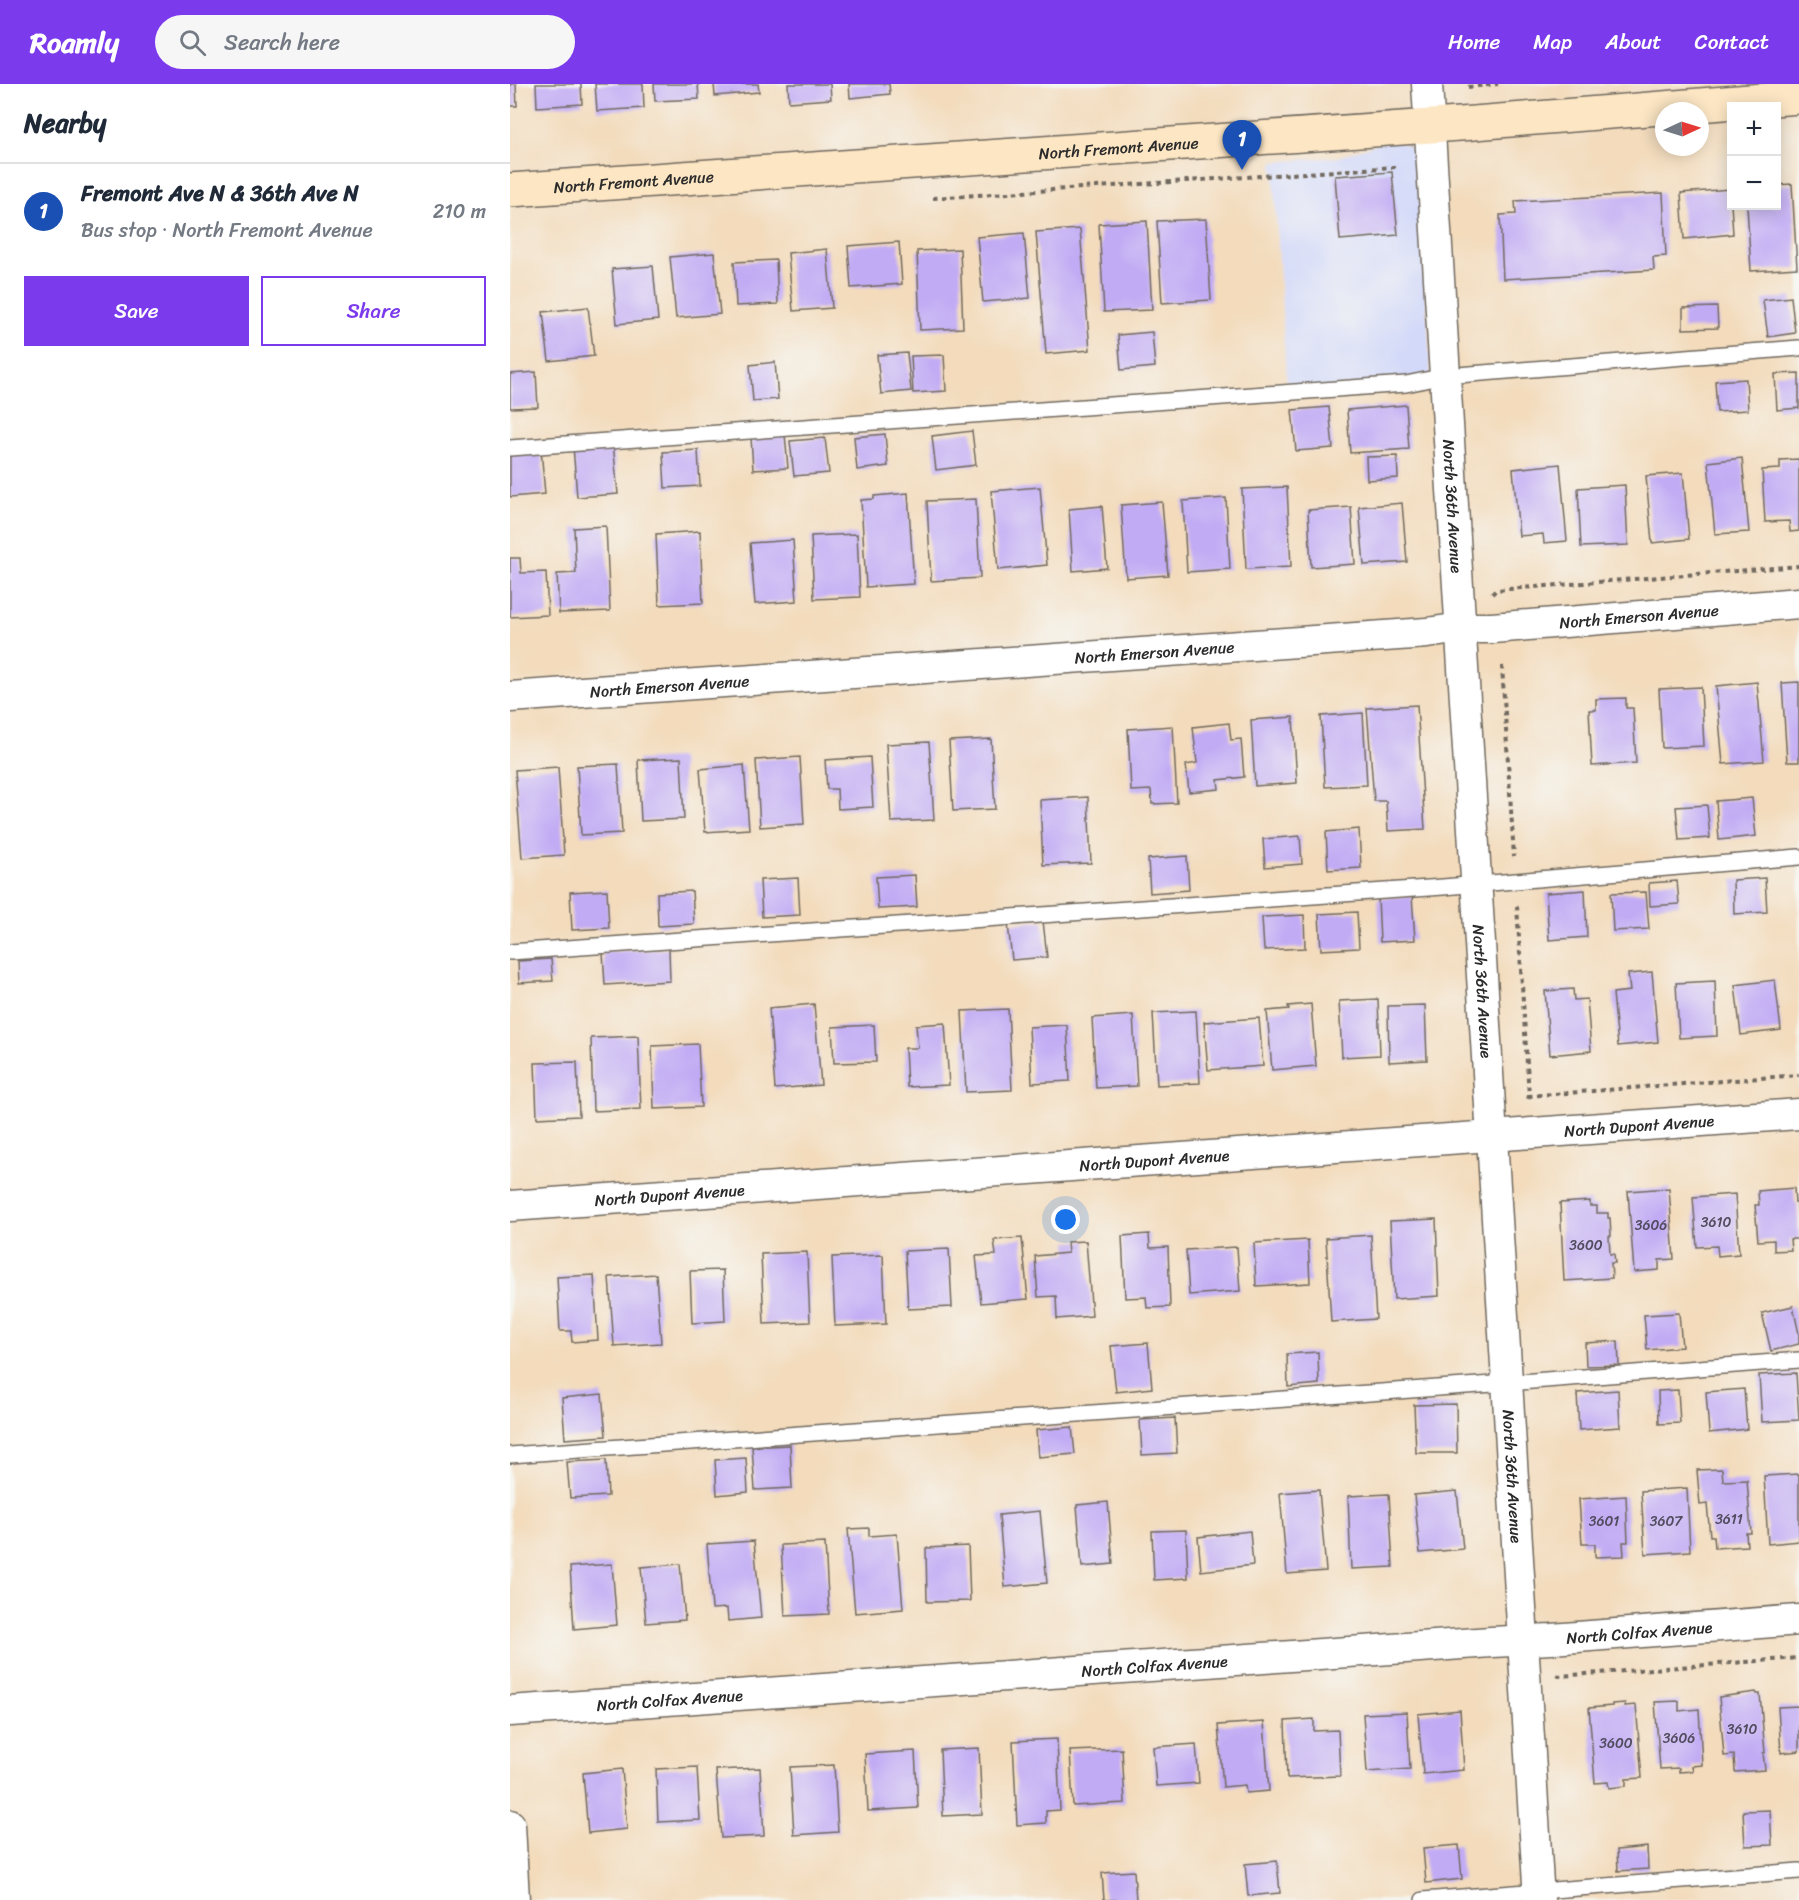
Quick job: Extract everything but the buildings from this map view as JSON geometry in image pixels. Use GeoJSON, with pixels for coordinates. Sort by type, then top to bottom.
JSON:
{"type":"FeatureCollection","features":[{"type":"Feature","properties":{"kind":"street","name":"North 36th Avenue"},"geometry":{"type":"LineString","coordinates":[[1427,84],[1539,1896]]}},
{"type":"Feature","properties":{"kind":"street","name":"North Fremont Avenue"},"geometry":{"type":"LineString","coordinates":[[510,190],[1430,124],[1473,123],[1799,97]]}},
{"type":"Feature","properties":{"kind":"street","name":"North Emerson Avenue"},"geometry":{"type":"LineString","coordinates":[[510,697],[1415,634],[1461,628],[1492,628],[1799,603]]}},
{"type":"Feature","properties":{"kind":"street","name":"North Dupont Avenue"},"geometry":{"type":"LineString","coordinates":[[510,1206],[1799,1113]]}},
{"type":"Feature","properties":{"kind":"street","name":"North Colfax Avenue"},"geometry":{"type":"LineString","coordinates":[[510,1711],[1799,1620]]}},
{"type":"Feature","properties":{"kind":"street"},"geometry":{"type":"LineString","coordinates":[[510,1825],[514,1900]]}},
{"type":"Feature","properties":{"kind":"lane"},"geometry":{"type":"LineString","coordinates":[[510,448],[1406,384],[1445,376],[1799,348]]}},
{"type":"Feature","properties":{"kind":"lane"},"geometry":{"type":"LineString","coordinates":[[510,952],[1477,884],[1799,857]]}},
{"type":"Feature","properties":{"kind":"lane"},"geometry":{"type":"LineString","coordinates":[[510,1455],[1799,1360]]}},
{"type":"Feature","properties":{"kind":"lane"},"geometry":{"type":"LineString","coordinates":[[1423,1900],[1539,1896],[1799,1871]]}},
{"type":"Feature","properties":{"kind":"path"},"geometry":{"type":"LineString","coordinates":[[1465,87],[1498,84]]}},
{"type":"Feature","properties":{"kind":"path"},"geometry":{"type":"LineString","coordinates":[[928,198],[1395,167]]}},
{"type":"Feature","properties":{"kind":"path"},"geometry":{"type":"LineString","coordinates":[[1489,597],[1496,590],[1799,566]]}},
{"type":"Feature","properties":{"kind":"path"},"geometry":{"type":"LineString","coordinates":[[1518,1097],[1799,1075]]}},
{"type":"Feature","properties":{"kind":"path"},"geometry":{"type":"LineString","coordinates":[[1552,1670],[1559,1676],[1799,1658]]}},
{"type":"Feature","properties":{"kind":"shaded area"},"geometry":{"type":"Polygon","coordinates":[[[1395,140],[1410,147],[1419,164],[1431,378],[1287,391],[1273,162],[1338,157],[1395,140]]]}},
{"type":"Feature","properties":{"kind":"place","name":"Fremont Ave N & 36th Ave N"},"geometry":{"type":"Point","coordinates":[1242,170]}}]}
